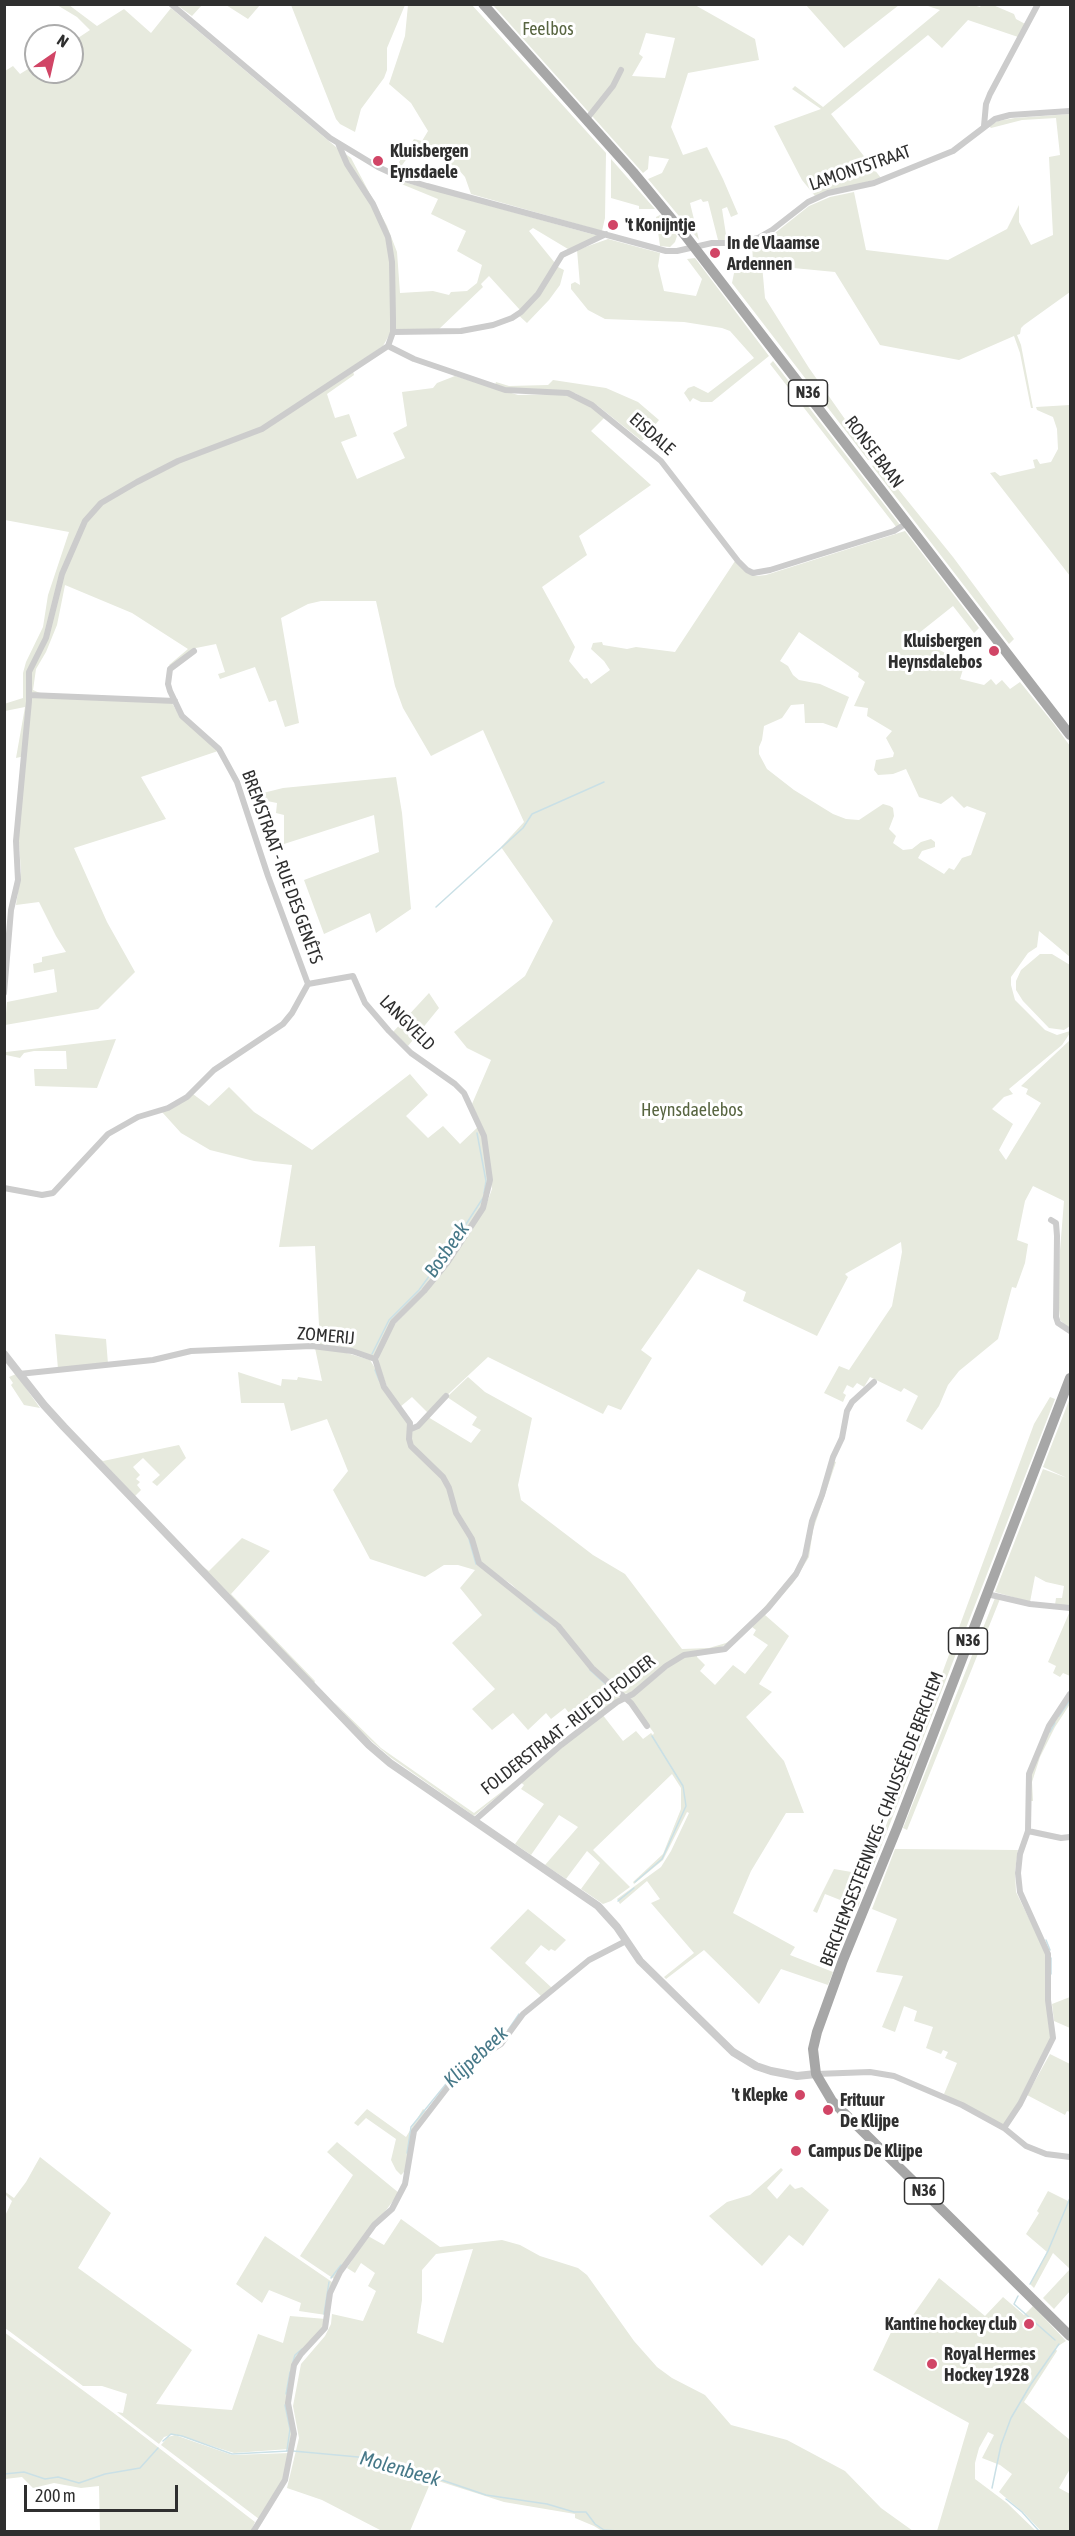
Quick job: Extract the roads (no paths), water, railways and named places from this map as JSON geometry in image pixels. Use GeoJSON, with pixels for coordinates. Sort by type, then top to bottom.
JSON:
{"type":"FeatureCollection","features":[{"type":"Feature","properties":{"kind":"main road","name":"RONSE BAAN"},"geometry":{"type":"LineString","coordinates":[[483,4],[633,172],[694,247],[1071,735]]}},
{"type":"Feature","properties":{"kind":"main road","name":"BERCHEMSESTEENWEG - CHAUSSÉE DE BERCHEM"},"geometry":{"type":"LineString","coordinates":[[816,2074],[813,2049],[817,2032],[1071,1378]]}},
{"type":"Feature","properties":{"kind":"main road","name":"N36"},"geometry":{"type":"LineString","coordinates":[[816,2074],[836,2106],[1071,2336]]}},
{"type":"Feature","properties":{"kind":"street"},"geometry":{"type":"LineString","coordinates":[[4,993],[11,910],[18,880],[16,841],[29,695],[28,672],[48,634],[62,574],[79,532],[94,510],[105,500],[165,467],[262,429],[388,346],[393,332],[392,262],[388,237],[373,204],[347,164],[338,143],[171,4]]}},
{"type":"Feature","properties":{"kind":"street"},"geometry":{"type":"LineString","coordinates":[[984,126],[986,104],[990,94],[1038,4]]}},
{"type":"Feature","properties":{"kind":"street"},"geometry":{"type":"LineString","coordinates":[[586,120],[613,86],[621,70]]}},
{"type":"Feature","properties":{"kind":"street","name":"LAMONTSTRAAT"},"geometry":{"type":"LineString","coordinates":[[338,143],[404,179],[666,251],[712,243],[737,243],[758,238],[817,197],[874,183],[953,151],[999,117],[1071,111]]}},
{"type":"Feature","properties":{"kind":"street"},"geometry":{"type":"LineString","coordinates":[[393,332],[461,331],[493,325],[512,318],[522,312],[538,294],[562,255],[607,234]]}},
{"type":"Feature","properties":{"kind":"street","name":"EISDALE"},"geometry":{"type":"LineString","coordinates":[[388,346],[433,366],[505,390],[523,393],[563,393],[580,398],[592,405],[662,461],[713,530],[747,570],[753,573],[770,570],[894,531],[907,523]]}},
{"type":"Feature","properties":{"kind":"street","name":"BREMSTRAAT - RUE DES GENÊTS"},"geometry":{"type":"LineString","coordinates":[[194,651],[170,669],[168,684],[184,718],[219,749],[237,782],[268,876],[308,984]]}},
{"type":"Feature","properties":{"kind":"street"},"geometry":{"type":"LineString","coordinates":[[29,695],[175,701]]}},
{"type":"Feature","properties":{"kind":"street","name":"LANGVELD"},"geometry":{"type":"LineString","coordinates":[[308,984],[353,976],[365,1003],[389,1031],[411,1053],[464,1093],[480,1124],[488,1159],[490,1188],[483,1208],[441,1270],[393,1322],[375,1359]]}},
{"type":"Feature","properties":{"kind":"street"},"geometry":{"type":"LineString","coordinates":[[4,1188],[42,1195],[53,1193],[108,1134],[138,1117],[168,1108],[183,1099],[210,1074],[283,1023],[292,1013],[308,984]]}},
{"type":"Feature","properties":{"kind":"street"},"geometry":{"type":"LineString","coordinates":[[1051,1220],[1056,1223],[1057,1236],[1056,1317],[1058,1323],[1071,1331]]}},
{"type":"Feature","properties":{"kind":"street","name":"ZOMERIJ"},"geometry":{"type":"LineString","coordinates":[[19,1374],[153,1360],[191,1351],[312,1346],[352,1352],[375,1359],[382,1382],[408,1418],[411,1429],[409,1439],[411,1446],[450,1488],[456,1513],[470,1535],[480,1564],[558,1626],[592,1668],[625,1698],[647,1726]]}},
{"type":"Feature","properties":{"kind":"street"},"geometry":{"type":"LineString","coordinates":[[4,1354],[64,1427],[347,1724],[390,1763],[593,1902],[608,1917],[640,1961],[739,2056],[771,2071],[797,2076],[870,2072],[894,2076],[950,2099],[1004,2128],[1021,2143],[1036,2151],[1071,2157]]}},
{"type":"Feature","properties":{"kind":"street","name":"FOLDERSTRAAT - RUE DU FOLDER"},"geometry":{"type":"LineString","coordinates":[[475,1820],[570,1738],[633,1694],[680,1657],[720,1651],[752,1626],[781,1594],[805,1556],[810,1527],[833,1457],[842,1438],[847,1411],[852,1402],[874,1382]]}},
{"type":"Feature","properties":{"kind":"street"},"geometry":{"type":"LineString","coordinates":[[411,1429],[418,1426],[446,1396]]}},
{"type":"Feature","properties":{"kind":"street"},"geometry":{"type":"LineString","coordinates":[[986,1594],[1030,1604],[1071,1608]]}},
{"type":"Feature","properties":{"kind":"street"},"geometry":{"type":"LineString","coordinates":[[1004,2128],[1017,2110],[1053,2038],[1048,2000],[1048,1954],[1028,1911],[1018,1882],[1020,1854],[1028,1831],[1029,1774],[1049,1726],[1071,1694]]}},
{"type":"Feature","properties":{"kind":"street"},"geometry":{"type":"LineString","coordinates":[[1028,1831],[1061,1838],[1071,1837]]}},
{"type":"Feature","properties":{"kind":"street"},"geometry":{"type":"LineString","coordinates":[[253,2532],[283,2486],[292,2451],[294,2431],[288,2403],[294,2366],[301,2354],[325,2328],[330,2293],[340,2272],[374,2225],[392,2209],[401,2192],[408,2173],[412,2137],[417,2126],[454,2079],[476,2060],[501,2044],[523,2014],[589,1960],[626,1941]]}},
{"type":"Feature","properties":{"kind":"waterway","name":"Bosbeek"},"geometry":{"type":"LineString","coordinates":[[436,907],[523,828],[532,814],[604,782]]}},
{"type":"Feature","properties":{"kind":"waterway","name":"Bosbeek"},"geometry":{"type":"LineString","coordinates":[[477,1133],[486,1181],[484,1193]]}},
{"type":"Feature","properties":{"kind":"waterway","name":"Bosbeek"},"geometry":{"type":"LineString","coordinates":[[372,1354],[389,1320],[419,1290],[483,1198]]}},
{"type":"Feature","properties":{"kind":"waterway","name":"Klijpebeek"},"geometry":{"type":"LineString","coordinates":[[375,1370],[379,1380]]}},
{"type":"Feature","properties":{"kind":"waterway","name":"Klijpebeek"},"geometry":{"type":"LineString","coordinates":[[469,1539],[476,1564]]}},
{"type":"Feature","properties":{"kind":"waterway","name":"Klijpebeek"},"geometry":{"type":"LineString","coordinates":[[533,1610],[546,1620]]}},
{"type":"Feature","properties":{"kind":"waterway","name":"Klijpebeek"},"geometry":{"type":"LineString","coordinates":[[590,1670],[611,1689]]}},
{"type":"Feature","properties":{"kind":"waterway"},"geometry":{"type":"LineString","coordinates":[[1059,1716],[1070,1700]]}},
{"type":"Feature","properties":{"kind":"waterway"},"geometry":{"type":"LineString","coordinates":[[1050,1732],[1055,1723]]}},
{"type":"Feature","properties":{"kind":"waterway","name":"Klijpebeek"},"geometry":{"type":"LineString","coordinates":[[635,1882],[662,1859],[686,1806],[683,1786],[652,1736]]}},
{"type":"Feature","properties":{"kind":"waterway","name":"Klijpebeek"},"geometry":{"type":"LineString","coordinates":[[618,1901],[634,1888]]}},
{"type":"Feature","properties":{"kind":"waterway"},"geometry":{"type":"LineString","coordinates":[[1046,1940],[1050,1950]]}},
{"type":"Feature","properties":{"kind":"waterway"},"geometry":{"type":"LineString","coordinates":[[1051,1958],[1051,1974]]}},
{"type":"Feature","properties":{"kind":"waterway","name":"Klijpebeek"},"geometry":{"type":"LineString","coordinates":[[508,2030],[519,2014]]}},
{"type":"Feature","properties":{"kind":"waterway","name":"Klijpebeek"},"geometry":{"type":"LineString","coordinates":[[453,2076],[472,2059]]}},
{"type":"Feature","properties":{"kind":"waterway","name":"Klijpebeek"},"geometry":{"type":"LineString","coordinates":[[407,2153],[411,2127],[450,2079]]}},
{"type":"Feature","properties":{"kind":"waterway"},"geometry":{"type":"LineString","coordinates":[[1030,2284],[1048,2251],[1070,2198]]}},
{"type":"Feature","properties":{"kind":"waterway","name":"Klijpebeek"},"geometry":{"type":"LineString","coordinates":[[331,2278],[341,2265]]}},
{"type":"Feature","properties":{"kind":"waterway","name":"Klijpebeek"},"geometry":{"type":"LineString","coordinates":[[324,2314],[329,2282]]}},
{"type":"Feature","properties":{"kind":"waterway"},"geometry":{"type":"LineString","coordinates":[[1018,2296],[1014,2304],[1055,2340]]}},
{"type":"Feature","properties":{"kind":"waterway"},"geometry":{"type":"LineString","coordinates":[[992,2488],[1001,2445],[1011,2418],[1059,2344]]}},
{"type":"Feature","properties":{"kind":"waterway","name":"Klijpebeek"},"geometry":{"type":"LineString","coordinates":[[293,2362],[295,2355],[302,2349]]}},
{"type":"Feature","properties":{"kind":"waterway","name":"Klijpebeek"},"geometry":{"type":"LineString","coordinates":[[286,2394],[290,2372]]}},
{"type":"Feature","properties":{"kind":"waterway","name":"Klijpebeek"},"geometry":{"type":"LineString","coordinates":[[285,2405],[290,2429],[287,2450]]}},
{"type":"Feature","properties":{"kind":"waterway","name":"Molenbeek"},"geometry":{"type":"LineString","coordinates":[[163,2441],[171,2434],[232,2454],[289,2451]]}},
{"type":"Feature","properties":{"kind":"waterway","name":"Molenbeek"},"geometry":{"type":"LineString","coordinates":[[4,2474],[24,2472],[45,2479],[58,2477],[79,2483],[105,2474],[140,2468],[158,2448]]}},
{"type":"Feature","properties":{"kind":"waterway","name":"Molenbeek"},"geometry":{"type":"LineString","coordinates":[[293,2451],[380,2459],[486,2495],[547,2504],[574,2512],[586,2512],[595,2524],[604,2530],[632,2532]]}},
{"type":"Feature","properties":{"kind":"waterway"},"geometry":{"type":"LineString","coordinates":[[1006,2499],[1022,2512],[1039,2531]]}},
{"type":"Feature","properties":{"kind":"place","name":"Kluisbergen Eynsdaele"},"geometry":{"type":"Point","coordinates":[378,161]}},
{"type":"Feature","properties":{"kind":"place","name":"'t Konijntje"},"geometry":{"type":"Point","coordinates":[613,225]}},
{"type":"Feature","properties":{"kind":"place","name":"In de Vlaamse Ardennen"},"geometry":{"type":"Point","coordinates":[715,253]}},
{"type":"Feature","properties":{"kind":"place","name":"Kluisbergen Heynsdalebos"},"geometry":{"type":"Point","coordinates":[994,651]}},
{"type":"Feature","properties":{"kind":"place","name":"'t Klepke"},"geometry":{"type":"Point","coordinates":[800,2095]}},
{"type":"Feature","properties":{"kind":"place","name":"Frituur De Klijpe"},"geometry":{"type":"Point","coordinates":[828,2110]}},
{"type":"Feature","properties":{"kind":"place","name":"Campus De Klijpe"},"geometry":{"type":"Point","coordinates":[796,2151]}},
{"type":"Feature","properties":{"kind":"place","name":"Kantine hockey club"},"geometry":{"type":"Point","coordinates":[1029,2324]}},
{"type":"Feature","properties":{"kind":"place","name":"Royal Hermes Hockey 1928"},"geometry":{"type":"Point","coordinates":[932,2364]}},
{"type":"Feature","properties":{"kind":"park label","name":"Feelbos"},"geometry":{"type":"Point","coordinates":[548,29]}},
{"type":"Feature","properties":{"kind":"park label","name":"Heynsdaelebos"},"geometry":{"type":"Point","coordinates":[692,1110]}}]}
